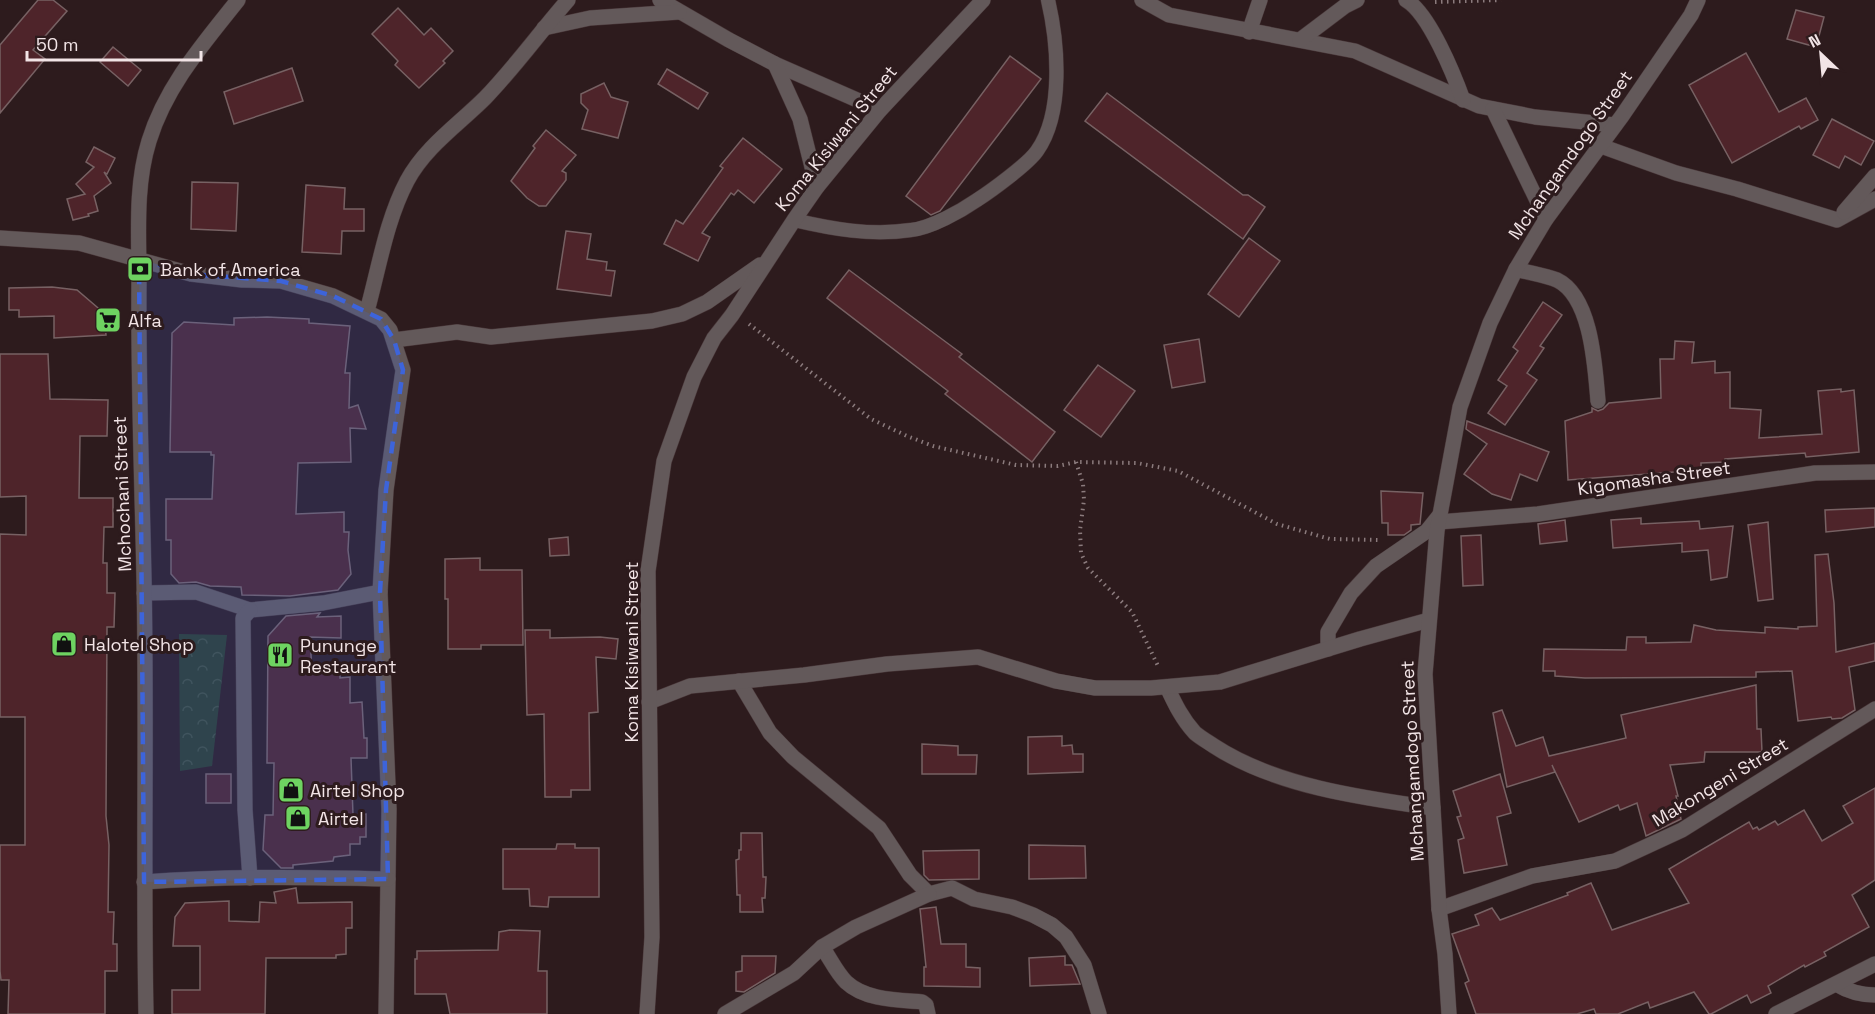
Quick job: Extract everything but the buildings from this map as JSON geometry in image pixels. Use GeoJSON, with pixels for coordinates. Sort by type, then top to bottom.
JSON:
{"type":"FeatureCollection","features":[{"type":"Feature","properties":{"kind":"street","name":"Mchochani Street"},"geometry":{"type":"LineString","coordinates":[[146,1014],[144,593],[139,424],[138,218],[143,170],[149,142],[162,106],[194,57],[238,0]]}},
{"type":"Feature","properties":{"kind":"street"},"geometry":{"type":"LineString","coordinates":[[367,311],[388,230],[407,180],[435,145],[486,97],[568,0]]}},
{"type":"Feature","properties":{"kind":"street"},"geometry":{"type":"LineString","coordinates":[[660,0],[776,64],[880,110]]}},
{"type":"Feature","properties":{"kind":"street","name":"Koma Kisiwani Street"},"geometry":{"type":"LineString","coordinates":[[647,1014],[652,937],[648,571],[664,461],[694,377],[714,338],[732,315],[794,220],[817,187],[880,110],[983,0]]}},
{"type":"Feature","properties":{"kind":"street"},"geometry":{"type":"LineString","coordinates":[[1142,0],[1169,15],[1249,32],[1333,46],[1366,55],[1463,100],[1493,109],[1535,117],[1615,125]]}},
{"type":"Feature","properties":{"kind":"street"},"geometry":{"type":"LineString","coordinates":[[1249,32],[1260,0]]}},
{"type":"Feature","properties":{"kind":"street"},"geometry":{"type":"LineString","coordinates":[[1299,40],[1345,6],[1357,0]]}},
{"type":"Feature","properties":{"kind":"street","name":"Mchangamdogo Street"},"geometry":{"type":"LineString","coordinates":[[1449,1014],[1439,909],[1425,674],[1439,518],[1460,407],[1490,323],[1516,269],[1546,219],[1601,146],[1698,0]]}},
{"type":"Feature","properties":{"kind":"street"},"geometry":{"type":"LineString","coordinates":[[1410,2],[1431,28],[1463,100]]}},
{"type":"Feature","properties":{"kind":"street"},"geometry":{"type":"LineString","coordinates":[[544,28],[590,18],[679,12]]}},
{"type":"Feature","properties":{"kind":"street"},"geometry":{"type":"LineString","coordinates":[[776,64],[800,119],[817,187]]}},
{"type":"Feature","properties":{"kind":"street"},"geometry":{"type":"LineString","coordinates":[[1493,109],[1546,219]]}},
{"type":"Feature","properties":{"kind":"street"},"geometry":{"type":"LineString","coordinates":[[1601,146],[1676,173],[1837,220],[1875,199]]}},
{"type":"Feature","properties":{"kind":"street"},"geometry":{"type":"LineString","coordinates":[[1837,220],[1875,176]]}},
{"type":"Feature","properties":{"kind":"street"},"geometry":{"type":"LineString","coordinates":[[0,238],[79,243],[191,274],[242,280],[280,281],[333,296],[367,311],[381,319],[390,330],[403,370],[386,490],[380,592],[389,809],[386,1014]]}},
{"type":"Feature","properties":{"kind":"street"},"geometry":{"type":"LineString","coordinates":[[394,340],[457,332],[491,337],[652,321],[682,314],[707,302],[765,262]]}},
{"type":"Feature","properties":{"kind":"street"},"geometry":{"type":"LineString","coordinates":[[1516,269],[1558,280],[1570,291],[1580,307],[1590,332],[1598,401]]}},
{"type":"Feature","properties":{"kind":"street","name":"Kigomasha Street"},"geometry":{"type":"LineString","coordinates":[[1439,518],[1538,514],[1815,473],[1875,472]]}},
{"type":"Feature","properties":{"kind":"street"},"geometry":{"type":"LineString","coordinates":[[1328,649],[1328,632],[1351,593],[1376,566],[1427,531],[1439,518]]}},
{"type":"Feature","properties":{"kind":"street"},"geometry":{"type":"LineString","coordinates":[[144,593],[196,592],[250,610],[323,603],[380,592]]}},
{"type":"Feature","properties":{"kind":"street"},"geometry":{"type":"LineString","coordinates":[[250,610],[243,618],[245,810],[250,878]]}},
{"type":"Feature","properties":{"kind":"street"},"geometry":{"type":"LineString","coordinates":[[650,702],[690,686],[887,664],[978,657],[1056,681],[1095,687],[1167,687],[1220,682],[1430,620]]}},
{"type":"Feature","properties":{"kind":"street"},"geometry":{"type":"LineString","coordinates":[[739,681],[770,733],[793,757],[879,828],[910,875],[929,894]]}},
{"type":"Feature","properties":{"kind":"street"},"geometry":{"type":"LineString","coordinates":[[1167,687],[1180,715],[1197,735],[1225,753],[1261,771],[1364,798],[1433,808]]}},
{"type":"Feature","properties":{"kind":"street","name":"Makongeni Street"},"geometry":{"type":"LineString","coordinates":[[1439,909],[1532,876],[1615,861],[1682,830],[1875,709]]}},
{"type":"Feature","properties":{"kind":"street"},"geometry":{"type":"LineString","coordinates":[[144,882],[250,878],[388,879]]}},
{"type":"Feature","properties":{"kind":"street"},"geometry":{"type":"LineString","coordinates":[[725,1014],[794,973],[822,947],[866,922],[929,894],[952,888],[974,899],[1033,915],[1066,937],[1084,965],[1099,1014]]}},
{"type":"Feature","properties":{"kind":"street"},"geometry":{"type":"LineString","coordinates":[[822,947],[850,985],[873,996],[922,1002],[927,1007],[928,1014]]}},
{"type":"Feature","properties":{"kind":"street"},"geometry":{"type":"LineString","coordinates":[[1776,1014],[1875,964]]}},
{"type":"Feature","properties":{"kind":"street"},"geometry":{"type":"LineString","coordinates":[[1836,984],[1848,991],[1875,995]]}},
{"type":"Feature","properties":{"kind":"lane"},"geometry":{"type":"LineString","coordinates":[[794,220],[835,230],[876,232],[914,230],[959,213],[991,192],[1037,152],[1051,122],[1054,103],[1055,36],[1048,0]]}},
{"type":"Feature","properties":{"kind":"path"},"geometry":{"type":"LineString","coordinates":[[1410,2],[1501,0]]}},
{"type":"Feature","properties":{"kind":"path"},"geometry":{"type":"LineString","coordinates":[[732,315],[751,326],[871,419],[933,446],[1017,465],[1058,466],[1076,462],[1137,463],[1178,471],[1277,524],[1330,538],[1382,540]]}},
{"type":"Feature","properties":{"kind":"path"},"geometry":{"type":"LineString","coordinates":[[1076,462],[1083,484],[1084,500],[1080,530],[1081,553],[1088,568],[1132,612],[1167,687]]}},
{"type":"Feature","properties":{"kind":"highlighted area"},"geometry":{"type":"Polygon","coordinates":[[[139,259],[191,274],[281,281],[333,296],[381,319],[394,340],[403,370],[386,490],[380,592],[388,879],[144,882],[139,259]]]}},
{"type":"Feature","properties":{"kind":"green space"},"geometry":{"type":"Polygon","coordinates":[[[179,634],[227,635],[212,766],[180,771],[179,634]]]}},
{"type":"Feature","properties":{"kind":"place","name":"Bank of America"},"geometry":{"type":"Point","coordinates":[140,269]}},
{"type":"Feature","properties":{"kind":"place","name":"Alfa"},"geometry":{"type":"Point","coordinates":[108,320]}},
{"type":"Feature","properties":{"kind":"place","name":"Halotel Shop"},"geometry":{"type":"Point","coordinates":[64,644]}},
{"type":"Feature","properties":{"kind":"place","name":"Pununge Restaurant"},"geometry":{"type":"Point","coordinates":[280,655]}},
{"type":"Feature","properties":{"kind":"place","name":"Airtel Shop"},"geometry":{"type":"Point","coordinates":[291,790]}},
{"type":"Feature","properties":{"kind":"place","name":"Airtel"},"geometry":{"type":"Point","coordinates":[298,818]}}]}
